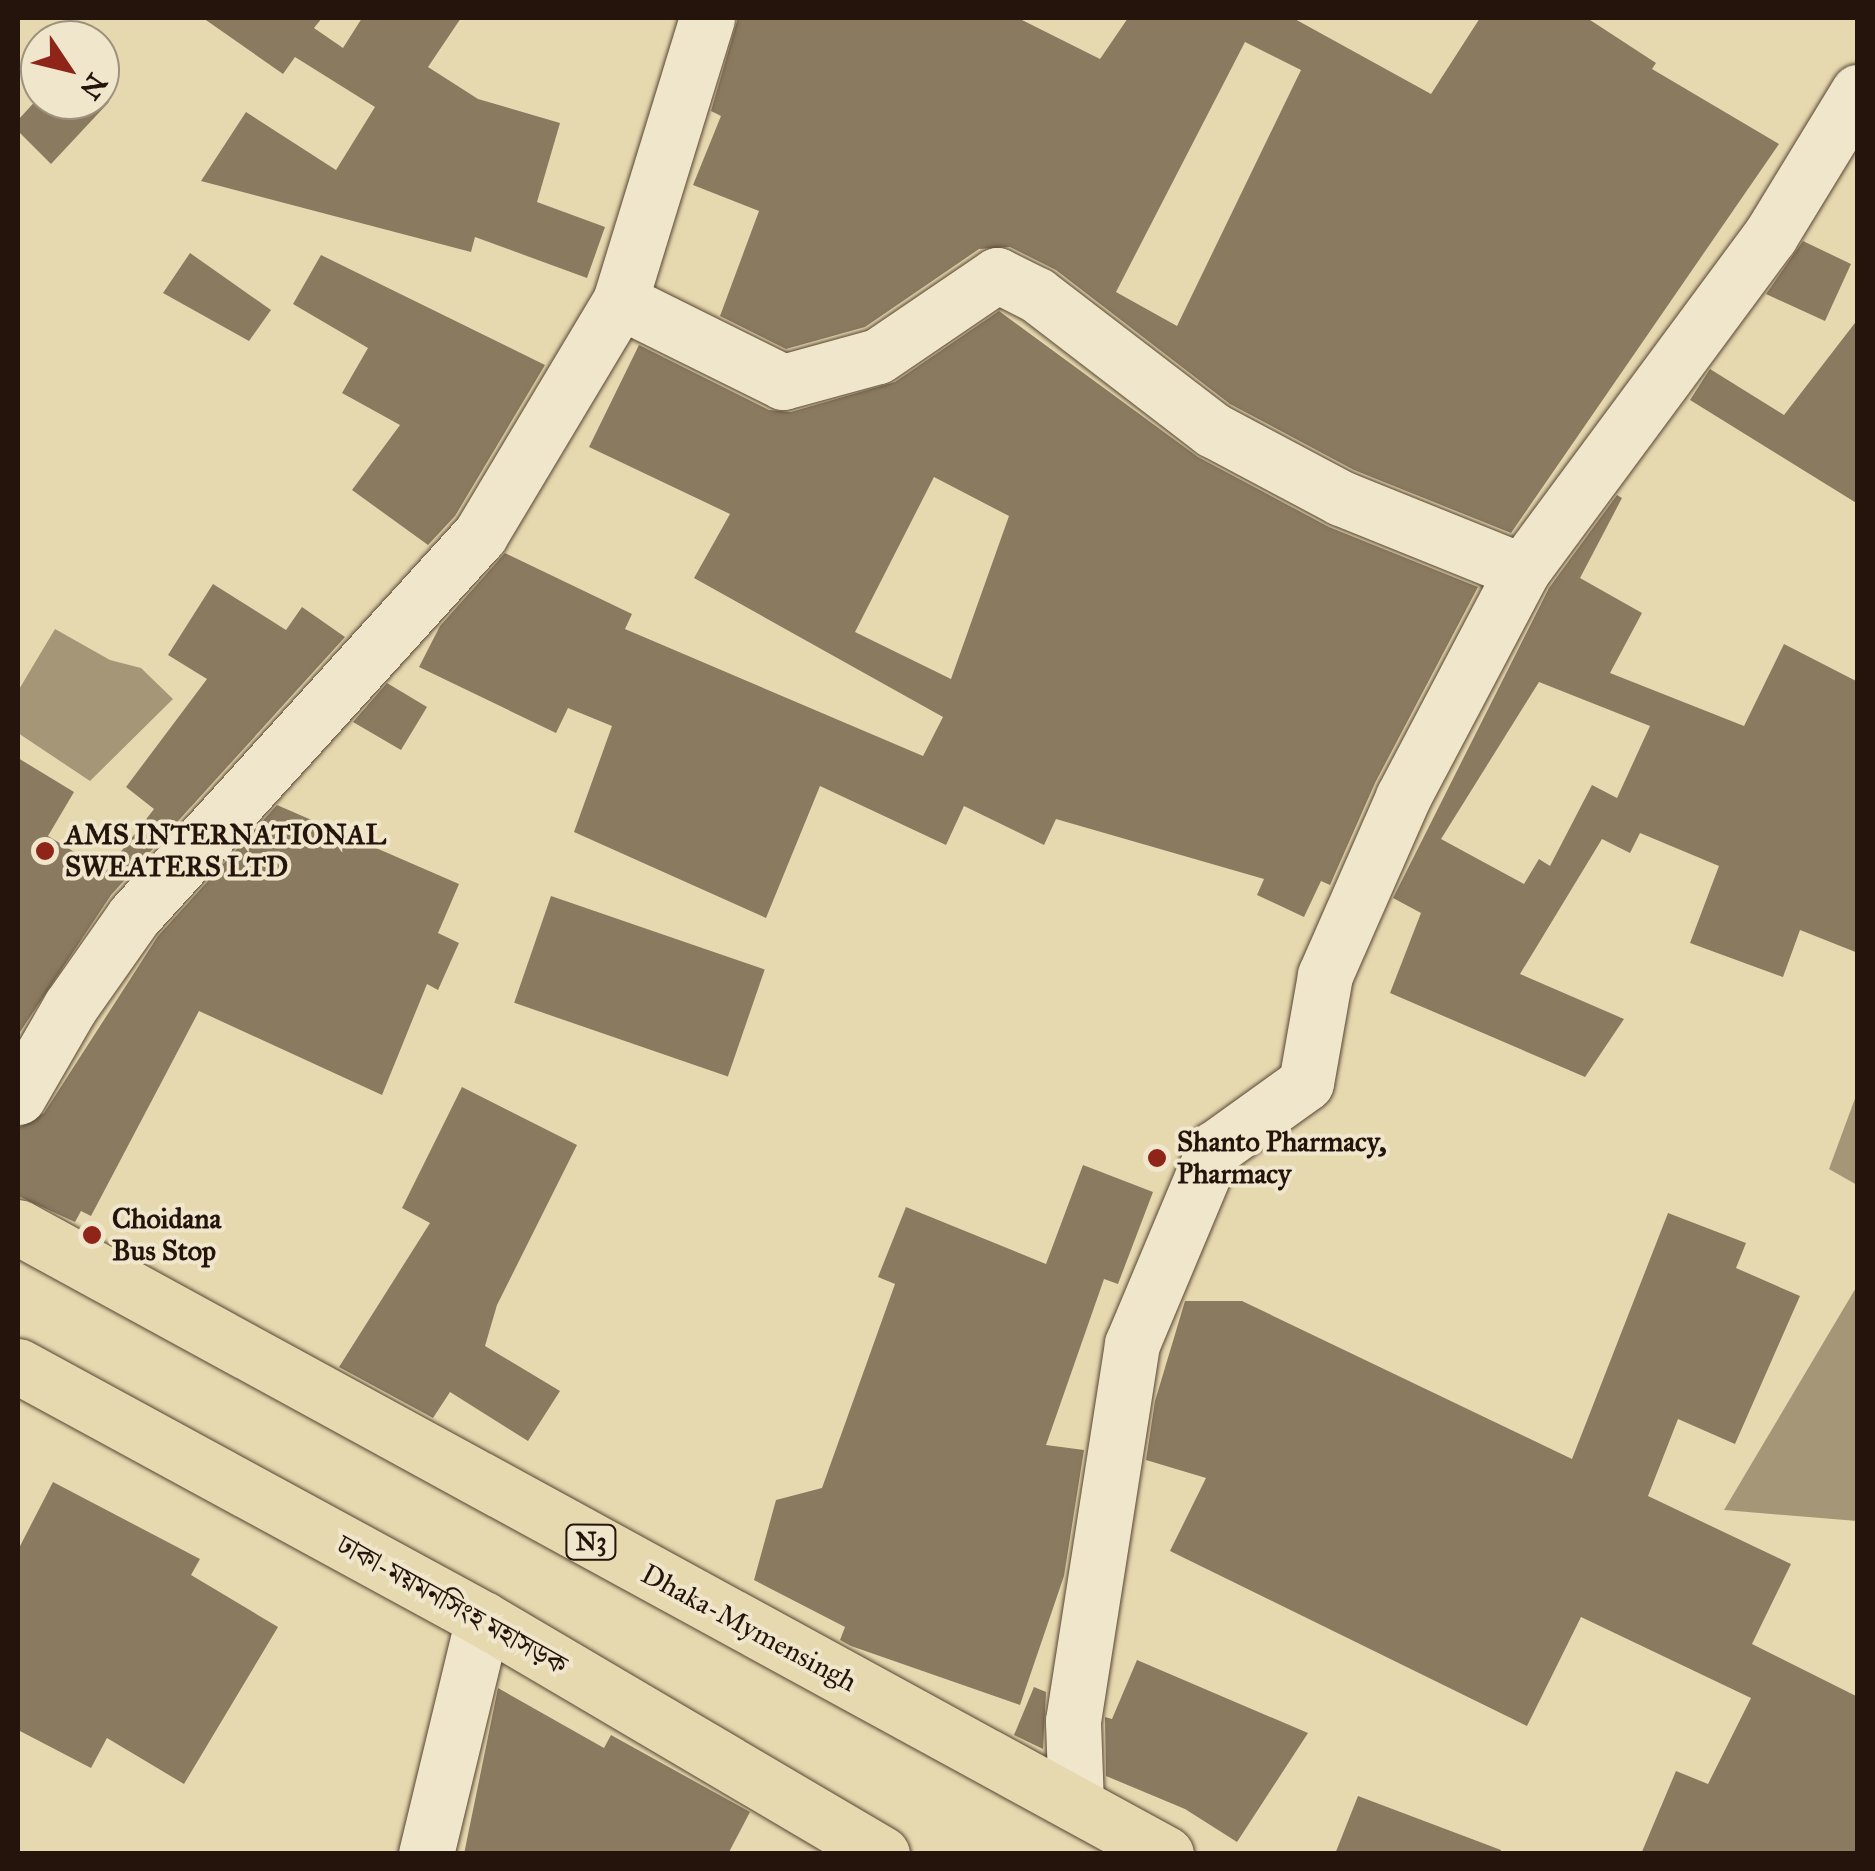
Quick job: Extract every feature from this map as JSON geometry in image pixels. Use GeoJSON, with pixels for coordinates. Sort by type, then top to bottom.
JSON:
{"type":"FeatureCollection","features":[{"type":"Feature","properties":{"kind":"highway","name":"Dhaka-Mymensingh"},"geometry":{"type":"LineString","coordinates":[[18,1228],[1166,1854]]}},
{"type":"Feature","properties":{"kind":"highway","name":"ঢাকা-ময়মনসিংহ মহাসড়ক"},"geometry":{"type":"LineString","coordinates":[[18,1366],[482,1619],[882,1854]]}},
{"type":"Feature","properties":{"kind":"street"},"geometry":{"type":"LineString","coordinates":[[18,1097],[70,1007],[134,916],[480,536],[620,301],[707,18]]}},
{"type":"Feature","properties":{"kind":"street"},"geometry":{"type":"LineString","coordinates":[[1076,1804],[1073,1720],[1132,1344],[1214,1149],[1306,1084],[1325,975],[1403,798],[1522,571],[1770,236],[1858,92]]}},
{"type":"Feature","properties":{"kind":"street"},"geometry":{"type":"LineString","coordinates":[[620,301],[783,382],[878,356],[997,275],[1036,295],[1213,430],[1342,498],[1522,571]]}},
{"type":"Feature","properties":{"kind":"street"},"geometry":{"type":"LineString","coordinates":[[426,1854],[482,1619]]}},
{"type":"Feature","properties":{"kind":"shaded area"},"geometry":{"type":"Polygon","coordinates":[[[55,629],[110,660],[141,668],[173,699],[90,781],[18,733],[18,691],[55,629]]]}},
{"type":"Feature","properties":{"kind":"shaded area"},"geometry":{"type":"Polygon","coordinates":[[[1857,1093],[1857,1185],[1829,1169],[1857,1093]]]}},
{"type":"Feature","properties":{"kind":"shaded area"},"geometry":{"type":"Polygon","coordinates":[[[1857,1286],[1857,1521],[1724,1510],[1857,1286]]]}},
{"type":"Feature","properties":{"kind":"building"},"geometry":{"type":"Polygon","coordinates":[[[203,18],[322,18],[314,28],[343,48],[362,18],[461,18],[428,67],[478,99],[560,123],[537,202],[605,227],[587,278],[475,237],[471,252],[201,181],[246,112],[336,170],[375,107],[295,57],[283,74],[203,18]]]}},
{"type":"Feature","properties":{"kind":"building"},"geometry":{"type":"Polygon","coordinates":[[[738,18],[1018,18],[1100,59],[1128,18],[1293,18],[1431,94],[1480,18],[1587,18],[1656,63],[1652,69],[1779,144],[1511,533],[1354,470],[1230,404],[1056,270],[1010,247],[979,249],[865,327],[786,349],[720,316],[759,211],[693,185],[721,116],[711,111],[738,18]],[[1245,42],[1116,292],[1177,326],[1301,70],[1245,42]]]}},
{"type":"Feature","properties":{"kind":"building"},"geometry":{"type":"Polygon","coordinates":[[[18,120],[92,120],[51,164],[18,131],[18,120]]]}},
{"type":"Feature","properties":{"kind":"building"},"geometry":{"type":"Polygon","coordinates":[[[1803,241],[1851,264],[1825,321],[1766,294],[1803,241]]]}},
{"type":"Feature","properties":{"kind":"building"},"geometry":{"type":"Polygon","coordinates":[[[190,253],[271,310],[249,341],[163,293],[190,253]]]}},
{"type":"Feature","properties":{"kind":"building"},"geometry":{"type":"Polygon","coordinates":[[[321,255],[545,365],[455,516],[428,545],[352,490],[400,425],[342,393],[368,348],[293,304],[321,255]]]}},
{"type":"Feature","properties":{"kind":"building"},"geometry":{"type":"Polygon","coordinates":[[[999,311],[1198,457],[1329,527],[1478,587],[1375,783],[1330,885],[1321,881],[1304,917],[1257,895],[1264,879],[1056,819],[1044,845],[964,806],[946,845],[820,786],[766,918],[574,832],[612,726],[568,708],[556,733],[419,667],[440,626],[505,553],[632,614],[625,629],[923,756],[943,717],[694,578],[730,514],[589,447],[639,345],[769,410],[791,412],[895,382],[999,311]],[[934,477],[855,632],[951,679],[1009,516],[934,477]]]}},
{"type":"Feature","properties":{"kind":"building"},"geometry":{"type":"Polygon","coordinates":[[[1858,319],[1858,504],[1690,400],[1710,369],[1784,415],[1858,319]]]}},
{"type":"Feature","properties":{"kind":"building"},"geometry":{"type":"Polygon","coordinates":[[[1617,495],[1622,498],[1580,578],[1642,613],[1610,673],[1744,726],[1784,644],[1858,682],[1858,953],[1800,930],[1783,977],[1690,943],[1719,866],[1640,833],[1630,853],[1602,839],[1520,974],[1624,1019],[1585,1077],[1390,993],[1421,913],[1393,898],[1549,588],[1617,495]],[[1539,682],[1441,839],[1524,884],[1539,859],[1550,866],[1592,785],[1617,798],[1650,726],[1539,682]]]}},
{"type":"Feature","properties":{"kind":"building"},"geometry":{"type":"Polygon","coordinates":[[[213,584],[286,630],[302,607],[345,637],[111,895],[18,1035],[18,758],[74,792],[48,836],[106,871],[154,809],[126,787],[207,679],[168,655],[213,584]]]}},
{"type":"Feature","properties":{"kind":"building"},"geometry":{"type":"Polygon","coordinates":[[[387,683],[427,707],[401,750],[353,722],[387,683]]]}},
{"type":"Feature","properties":{"kind":"building"},"geometry":{"type":"Polygon","coordinates":[[[277,805],[459,884],[438,933],[459,943],[438,990],[427,984],[382,1095],[199,1011],[91,1216],[81,1211],[75,1222],[18,1196],[18,1128],[44,1113],[158,936],[277,805]]]}},
{"type":"Feature","properties":{"kind":"building"},"geometry":{"type":"Polygon","coordinates":[[[551,896],[765,970],[728,1076],[514,1003],[551,896]]]}},
{"type":"Feature","properties":{"kind":"building"},"geometry":{"type":"Polygon","coordinates":[[[462,1087],[577,1145],[497,1305],[485,1346],[560,1391],[528,1441],[450,1392],[433,1418],[339,1367],[430,1223],[402,1208],[462,1087]]]}},
{"type":"Feature","properties":{"kind":"building"},"geometry":{"type":"Polygon","coordinates":[[[1083,1165],[1153,1192],[1118,1284],[1104,1279],[1046,1445],[1084,1450],[1064,1576],[1020,1705],[851,1646],[840,1640],[845,1627],[754,1580],[776,1500],[822,1488],[895,1284],[878,1277],[906,1207],[1046,1264],[1083,1165]]]}},
{"type":"Feature","properties":{"kind":"building"},"geometry":{"type":"Polygon","coordinates":[[[1668,1213],[1746,1243],[1736,1268],[1800,1296],[1735,1444],[1678,1419],[1648,1496],[1791,1564],[1752,1644],[1858,1697],[1858,1854],[1641,1854],[1676,1771],[1708,1784],[1751,1698],[1581,1617],[1527,1726],[1170,1551],[1206,1478],[1146,1460],[1155,1401],[1185,1301],[1242,1301],[1572,1459],[1668,1213]]]}},
{"type":"Feature","properties":{"kind":"building"},"geometry":{"type":"Polygon","coordinates":[[[53,1482],[200,1559],[191,1575],[278,1627],[184,1784],[107,1738],[91,1768],[18,1730],[18,1550],[53,1482]]]}},
{"type":"Feature","properties":{"kind":"building"},"geometry":{"type":"Polygon","coordinates":[[[1137,1660],[1308,1733],[1237,1842],[1185,1809],[1106,1776],[1105,1717],[1112,1719],[1137,1660]]]}},
{"type":"Feature","properties":{"kind":"building"},"geometry":{"type":"Polygon","coordinates":[[[1034,1687],[1046,1692],[1043,1749],[1014,1735],[1034,1687]]]}},
{"type":"Feature","properties":{"kind":"building"},"geometry":{"type":"Polygon","coordinates":[[[498,1688],[604,1748],[611,1735],[750,1812],[728,1854],[464,1854],[498,1688]]]}},
{"type":"Feature","properties":{"kind":"building"},"geometry":{"type":"Polygon","coordinates":[[[1358,1796],[1501,1850],[1500,1854],[1335,1854],[1358,1796]]]}},
{"type":"Feature","properties":{"kind":"place","name":"AMS INTERNATIONAL SWEATERS LTD"},"geometry":{"type":"Point","coordinates":[45,851]}},
{"type":"Feature","properties":{"kind":"place","name":"Shanto Pharmacy, Pharmacy"},"geometry":{"type":"Point","coordinates":[1157,1158]}},
{"type":"Feature","properties":{"kind":"place","name":"Choidana Bus Stop"},"geometry":{"type":"Point","coordinates":[92,1235]}}]}
